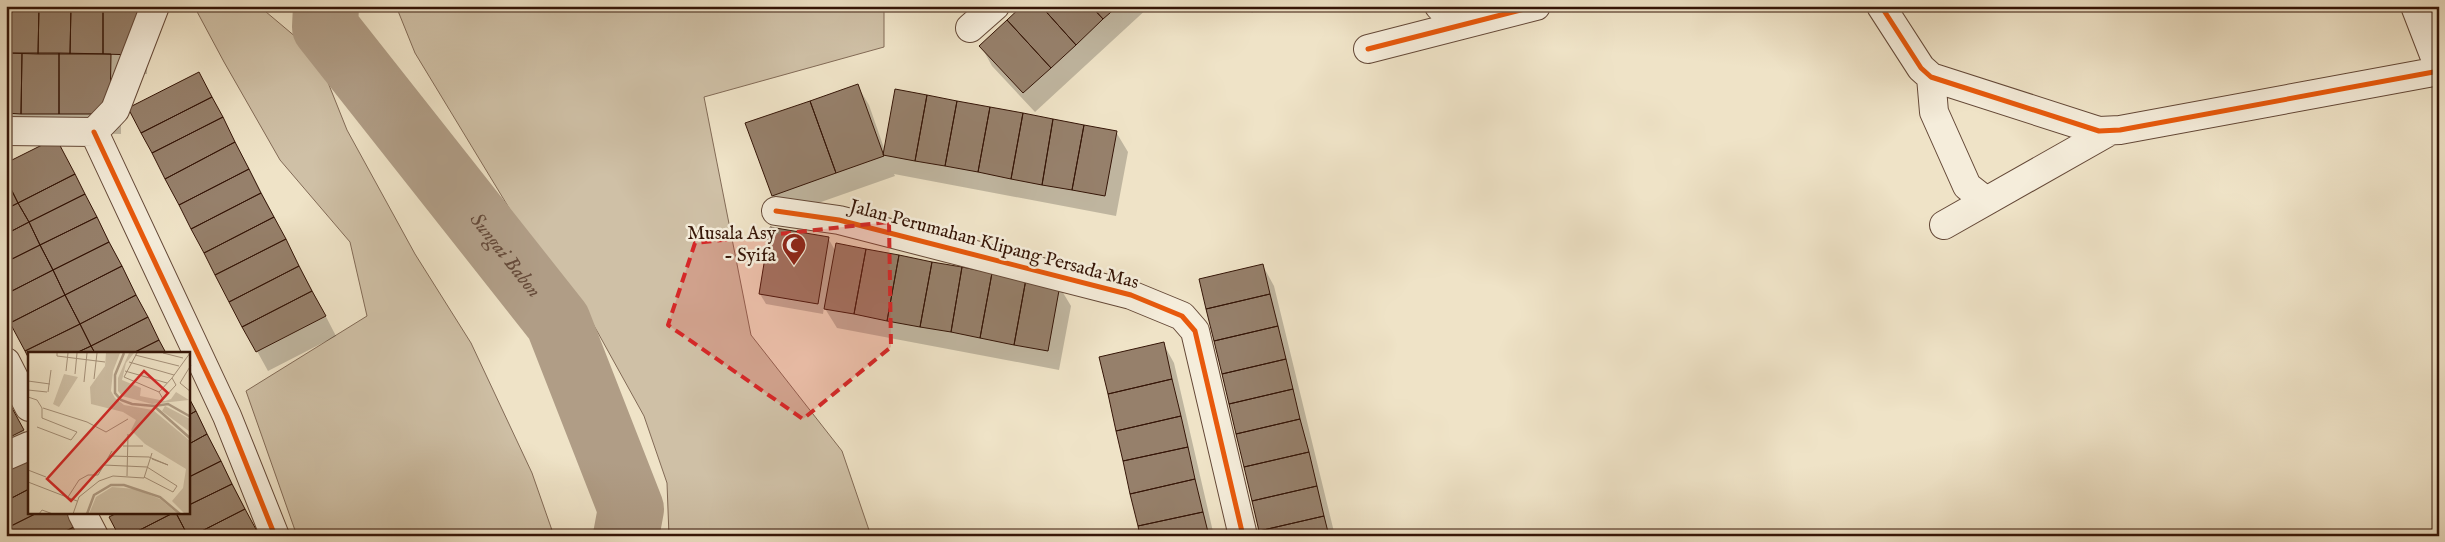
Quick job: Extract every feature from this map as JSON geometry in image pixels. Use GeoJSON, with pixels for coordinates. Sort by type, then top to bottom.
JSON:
{"type":"FeatureCollection","features":[{"type":"Feature","properties":{"kind":"street"},"geometry":{"type":"LineString","coordinates":[[6,130],[94,132],[115,110],[155,6]]}},
{"type":"Feature","properties":{"kind":"street"},"geometry":{"type":"LineString","coordinates":[[970,28],[995,6]]}},
{"type":"Feature","properties":{"kind":"street"},"geometry":{"type":"LineString","coordinates":[[1368,49],[1448,16],[1536,6]]}},
{"type":"Feature","properties":{"kind":"street"},"geometry":{"type":"LineString","coordinates":[[1881,6],[1921,68],[1931,77],[2099,131],[2110,131],[2439,70],[2415,6]]}},
{"type":"Feature","properties":{"kind":"street"},"geometry":{"type":"LineString","coordinates":[[1931,77],[1934,112],[1968,186],[1986,201]]}},
{"type":"Feature","properties":{"kind":"street"},"geometry":{"type":"LineString","coordinates":[[1944,225],[2110,131]]}},
{"type":"Feature","properties":{"kind":"street"},"geometry":{"type":"LineString","coordinates":[[94,132],[227,416],[275,536]]}},
{"type":"Feature","properties":{"kind":"street","name":"Jalan Perumahan Klipang Persada Mas"},"geometry":{"type":"LineString","coordinates":[[776,211],[839,220],[1131,295],[1182,316],[1195,331],[1243,536]]}},
{"type":"Feature","properties":{"kind":"street"},"geometry":{"type":"LineString","coordinates":[[6,362],[28,406]]}},
{"type":"Feature","properties":{"kind":"street"},"geometry":{"type":"LineString","coordinates":[[6,456],[28,446]]}},
{"type":"Feature","properties":{"kind":"street"},"geometry":{"type":"LineString","coordinates":[[83,514],[94,536]]}},
{"type":"Feature","properties":{"kind":"highlighted area"},"geometry":{"type":"Polygon","coordinates":[[[889,222],[891,347],[803,419],[668,325],[695,243],[889,222]]]}},
{"type":"Feature","properties":{"kind":"shaded area"},"geometry":{"type":"Polygon","coordinates":[[[194,6],[259,6],[297,38],[321,65],[347,130],[415,254],[471,343],[532,473],[554,536],[297,536],[246,391],[367,316],[350,242],[280,160],[194,6]]]}},
{"type":"Feature","properties":{"kind":"shaded area"},"geometry":{"type":"Polygon","coordinates":[[[396,6],[884,6],[884,47],[704,97],[751,335],[842,451],[871,536],[669,536],[667,483],[644,416],[592,322],[549,260],[523,231],[415,53],[396,6]]]}},
{"type":"Feature","properties":{"kind":"building"},"geometry":{"type":"Polygon","coordinates":[[[6,6],[39,6],[38,54],[6,53],[6,6]]]}},
{"type":"Feature","properties":{"kind":"building"},"geometry":{"type":"Polygon","coordinates":[[[39,6],[71,6],[70,54],[38,54],[39,6]]]}},
{"type":"Feature","properties":{"kind":"building"},"geometry":{"type":"Polygon","coordinates":[[[71,6],[103,6],[103,54],[70,54],[71,6]]]}},
{"type":"Feature","properties":{"kind":"building"},"geometry":{"type":"Polygon","coordinates":[[[103,6],[137,6],[136,55],[103,54],[103,6]]]}},
{"type":"Feature","properties":{"kind":"building"},"geometry":{"type":"Polygon","coordinates":[[[1022,6],[1041,6],[1076,45],[1051,68],[1007,20],[1022,6]]]}},
{"type":"Feature","properties":{"kind":"building"},"geometry":{"type":"Polygon","coordinates":[[[1041,6],[1091,6],[1103,19],[1076,45],[1041,6]]]}},
{"type":"Feature","properties":{"kind":"building"},"geometry":{"type":"Polygon","coordinates":[[[1091,6],[1118,6],[1103,19],[1091,6]]]}},
{"type":"Feature","properties":{"kind":"building"},"geometry":{"type":"Polygon","coordinates":[[[1007,20],[1051,68],[1023,93],[979,46],[1007,20]]]}},
{"type":"Feature","properties":{"kind":"building"},"geometry":{"type":"Polygon","coordinates":[[[6,53],[22,53],[21,114],[6,113],[6,53]]]}},
{"type":"Feature","properties":{"kind":"building"},"geometry":{"type":"Polygon","coordinates":[[[22,53],[59,53],[59,114],[21,114],[22,53]]]}},
{"type":"Feature","properties":{"kind":"building"},"geometry":{"type":"Polygon","coordinates":[[[59,53],[111,54],[110,114],[59,114],[59,53]]]}},
{"type":"Feature","properties":{"kind":"building"},"geometry":{"type":"Polygon","coordinates":[[[199,72],[212,97],[141,133],[128,108],[199,72]]]}},
{"type":"Feature","properties":{"kind":"building"},"geometry":{"type":"Polygon","coordinates":[[[858,84],[884,156],[836,173],[810,101],[858,84]]]}},
{"type":"Feature","properties":{"kind":"building"},"geometry":{"type":"Polygon","coordinates":[[[895,89],[927,95],[915,161],[883,155],[895,89]]]}},
{"type":"Feature","properties":{"kind":"building"},"geometry":{"type":"Polygon","coordinates":[[[927,95],[957,101],[945,166],[915,161],[927,95]]]}},
{"type":"Feature","properties":{"kind":"building"},"geometry":{"type":"Polygon","coordinates":[[[212,97],[223,117],[152,153],[141,133],[212,97]]]}},
{"type":"Feature","properties":{"kind":"building"},"geometry":{"type":"Polygon","coordinates":[[[810,101],[836,173],[772,196],[745,123],[810,101]]]}},
{"type":"Feature","properties":{"kind":"building"},"geometry":{"type":"Polygon","coordinates":[[[957,101],[990,107],[978,172],[945,166],[957,101]]]}},
{"type":"Feature","properties":{"kind":"building"},"geometry":{"type":"Polygon","coordinates":[[[990,107],[1023,113],[1011,179],[978,172],[990,107]]]}},
{"type":"Feature","properties":{"kind":"building"},"geometry":{"type":"Polygon","coordinates":[[[1023,113],[1053,119],[1042,185],[1011,179],[1023,113]]]}},
{"type":"Feature","properties":{"kind":"building"},"geometry":{"type":"Polygon","coordinates":[[[223,117],[235,142],[165,179],[152,153],[223,117]]]}},
{"type":"Feature","properties":{"kind":"building"},"geometry":{"type":"Polygon","coordinates":[[[1053,119],[1084,125],[1072,190],[1042,185],[1053,119]]]}},
{"type":"Feature","properties":{"kind":"building"},"geometry":{"type":"Polygon","coordinates":[[[1084,125],[1117,131],[1105,196],[1072,190],[1084,125]]]}},
{"type":"Feature","properties":{"kind":"building"},"geometry":{"type":"Polygon","coordinates":[[[56,138],[75,174],[18,203],[6,179],[6,163],[56,138]]]}},
{"type":"Feature","properties":{"kind":"building"},"geometry":{"type":"Polygon","coordinates":[[[235,142],[249,169],[179,205],[165,179],[235,142]]]}},
{"type":"Feature","properties":{"kind":"building"},"geometry":{"type":"Polygon","coordinates":[[[249,169],[261,193],[191,229],[179,205],[249,169]]]}},
{"type":"Feature","properties":{"kind":"building"},"geometry":{"type":"Polygon","coordinates":[[[75,174],[85,194],[29,222],[18,203],[75,174]]]}},
{"type":"Feature","properties":{"kind":"building"},"geometry":{"type":"Polygon","coordinates":[[[6,179],[18,203],[6,209],[6,179]]]}},
{"type":"Feature","properties":{"kind":"building"},"geometry":{"type":"Polygon","coordinates":[[[261,193],[274,217],[204,253],[191,229],[261,193]]]}},
{"type":"Feature","properties":{"kind":"building"},"geometry":{"type":"Polygon","coordinates":[[[85,194],[97,217],[40,245],[29,222],[85,194]]]}},
{"type":"Feature","properties":{"kind":"building"},"geometry":{"type":"Polygon","coordinates":[[[18,203],[29,222],[6,234],[6,209],[18,203]]]}},
{"type":"Feature","properties":{"kind":"building"},"geometry":{"type":"Polygon","coordinates":[[[97,217],[109,242],[53,270],[40,245],[97,217]]]}},
{"type":"Feature","properties":{"kind":"building"},"geometry":{"type":"Polygon","coordinates":[[[274,217],[286,239],[215,275],[204,253],[274,217]]]}},
{"type":"Feature","properties":{"kind":"building"},"geometry":{"type":"Polygon","coordinates":[[[29,222],[40,245],[6,262],[6,234],[29,222]]]}},
{"type":"Feature","properties":{"kind":"building","name":"Musala Asy - Syifa"},"geometry":{"type":"Polygon","coordinates":[[[770,227],[829,237],[818,304],[759,294],[770,227]]]}},
{"type":"Feature","properties":{"kind":"building"},"geometry":{"type":"Polygon","coordinates":[[[286,239],[299,266],[229,302],[215,275],[286,239]]]}},
{"type":"Feature","properties":{"kind":"building"},"geometry":{"type":"Polygon","coordinates":[[[109,242],[122,266],[65,295],[53,270],[109,242]]]}},
{"type":"Feature","properties":{"kind":"building"},"geometry":{"type":"Polygon","coordinates":[[[836,243],[866,249],[854,314],[824,309],[836,243]]]}},
{"type":"Feature","properties":{"kind":"building"},"geometry":{"type":"Polygon","coordinates":[[[40,245],[53,270],[6,294],[6,262],[40,245]]]}},
{"type":"Feature","properties":{"kind":"building"},"geometry":{"type":"Polygon","coordinates":[[[866,249],[899,255],[887,321],[854,314],[866,249]]]}},
{"type":"Feature","properties":{"kind":"building"},"geometry":{"type":"Polygon","coordinates":[[[899,255],[932,262],[920,327],[887,321],[899,255]]]}},
{"type":"Feature","properties":{"kind":"building"},"geometry":{"type":"Polygon","coordinates":[[[932,262],[962,267],[951,332],[920,327],[932,262]]]}},
{"type":"Feature","properties":{"kind":"building"},"geometry":{"type":"Polygon","coordinates":[[[1263,264],[1270,294],[1206,309],[1199,279],[1263,264]]]}},
{"type":"Feature","properties":{"kind":"building"},"geometry":{"type":"Polygon","coordinates":[[[122,266],[136,295],[80,324],[65,295],[122,266]]]}},
{"type":"Feature","properties":{"kind":"building"},"geometry":{"type":"Polygon","coordinates":[[[299,266],[312,291],[242,327],[229,302],[299,266]]]}},
{"type":"Feature","properties":{"kind":"building"},"geometry":{"type":"Polygon","coordinates":[[[962,267],[992,273],[980,338],[951,332],[962,267]]]}},
{"type":"Feature","properties":{"kind":"building"},"geometry":{"type":"Polygon","coordinates":[[[53,270],[65,295],[10,323],[6,315],[6,294],[53,270]]]}},
{"type":"Feature","properties":{"kind":"building"},"geometry":{"type":"Polygon","coordinates":[[[992,273],[1026,279],[1014,345],[980,338],[992,273]]]}},
{"type":"Feature","properties":{"kind":"building"},"geometry":{"type":"Polygon","coordinates":[[[1026,279],[1060,285],[1048,351],[1014,345],[1026,279]]]}},
{"type":"Feature","properties":{"kind":"building"},"geometry":{"type":"Polygon","coordinates":[[[312,291],[326,316],[256,352],[242,327],[312,291]]]}},
{"type":"Feature","properties":{"kind":"building"},"geometry":{"type":"Polygon","coordinates":[[[1270,294],[1278,326],[1214,341],[1206,309],[1270,294]]]}},
{"type":"Feature","properties":{"kind":"building"},"geometry":{"type":"Polygon","coordinates":[[[65,295],[80,324],[25,351],[10,323],[65,295]]]}},
{"type":"Feature","properties":{"kind":"building"},"geometry":{"type":"Polygon","coordinates":[[[136,295],[148,317],[91,346],[80,324],[136,295]]]}},
{"type":"Feature","properties":{"kind":"building"},"geometry":{"type":"Polygon","coordinates":[[[148,317],[159,340],[135,352],[94,352],[91,346],[148,317]]]}},
{"type":"Feature","properties":{"kind":"building"},"geometry":{"type":"Polygon","coordinates":[[[80,324],[91,346],[78,352],[28,352],[28,357],[25,351],[80,324]]]}},
{"type":"Feature","properties":{"kind":"building"},"geometry":{"type":"Polygon","coordinates":[[[1278,326],[1286,359],[1222,374],[1214,341],[1278,326]]]}},
{"type":"Feature","properties":{"kind":"building"},"geometry":{"type":"Polygon","coordinates":[[[159,340],[165,352],[135,352],[159,340]]]}},
{"type":"Feature","properties":{"kind":"building"},"geometry":{"type":"Polygon","coordinates":[[[1164,342],[1172,379],[1108,394],[1099,357],[1164,342]]]}},
{"type":"Feature","properties":{"kind":"building"},"geometry":{"type":"Polygon","coordinates":[[[91,346],[94,352],[78,352],[91,346]]]}},
{"type":"Feature","properties":{"kind":"building"},"geometry":{"type":"Polygon","coordinates":[[[1286,359],[1293,389],[1229,404],[1222,374],[1286,359]]]}},
{"type":"Feature","properties":{"kind":"building"},"geometry":{"type":"Polygon","coordinates":[[[1172,379],[1181,416],[1116,431],[1108,394],[1172,379]]]}},
{"type":"Feature","properties":{"kind":"building"},"geometry":{"type":"Polygon","coordinates":[[[1293,389],[1300,419],[1236,434],[1229,404],[1293,389]]]}},
{"type":"Feature","properties":{"kind":"building"},"geometry":{"type":"Polygon","coordinates":[[[6,395],[12,408],[6,410],[6,395]]]}},
{"type":"Feature","properties":{"kind":"building"},"geometry":{"type":"Polygon","coordinates":[[[190,400],[196,411],[190,414],[190,400]]]}},
{"type":"Feature","properties":{"kind":"building"},"geometry":{"type":"Polygon","coordinates":[[[12,408],[24,430],[6,439],[6,410],[12,408]]]}},
{"type":"Feature","properties":{"kind":"building"},"geometry":{"type":"Polygon","coordinates":[[[196,411],[207,434],[190,443],[190,414],[196,411]]]}},
{"type":"Feature","properties":{"kind":"building"},"geometry":{"type":"Polygon","coordinates":[[[1181,416],[1188,447],[1123,461],[1116,431],[1181,416]]]}},
{"type":"Feature","properties":{"kind":"building"},"geometry":{"type":"Polygon","coordinates":[[[1300,419],[1309,452],[1244,467],[1236,434],[1300,419]]]}},
{"type":"Feature","properties":{"kind":"building"},"geometry":{"type":"Polygon","coordinates":[[[207,434],[221,461],[190,476],[190,443],[207,434]]]}},
{"type":"Feature","properties":{"kind":"building"},"geometry":{"type":"Polygon","coordinates":[[[1188,447],[1195,479],[1130,494],[1123,461],[1188,447]]]}},
{"type":"Feature","properties":{"kind":"building"},"geometry":{"type":"Polygon","coordinates":[[[1309,452],[1317,486],[1252,501],[1244,467],[1309,452]]]}},
{"type":"Feature","properties":{"kind":"building"},"geometry":{"type":"Polygon","coordinates":[[[28,456],[28,490],[6,501],[6,467],[28,456]]]}},
{"type":"Feature","properties":{"kind":"building"},"geometry":{"type":"Polygon","coordinates":[[[221,461],[232,484],[190,505],[190,476],[221,461]]]}},
{"type":"Feature","properties":{"kind":"building"},"geometry":{"type":"Polygon","coordinates":[[[1195,479],[1203,512],[1138,526],[1130,494],[1195,479]]]}},
{"type":"Feature","properties":{"kind":"building"},"geometry":{"type":"Polygon","coordinates":[[[232,484],[245,509],[192,536],[188,536],[177,514],[190,514],[190,505],[232,484]]]}},
{"type":"Feature","properties":{"kind":"building"},"geometry":{"type":"Polygon","coordinates":[[[1317,486],[1324,516],[1259,531],[1252,501],[1317,486]]]}},
{"type":"Feature","properties":{"kind":"building"},"geometry":{"type":"Polygon","coordinates":[[[28,490],[28,514],[35,514],[7,528],[6,501],[28,490]]]}},
{"type":"Feature","properties":{"kind":"building"},"geometry":{"type":"Polygon","coordinates":[[[245,509],[258,533],[253,536],[192,536],[245,509]]]}},
{"type":"Feature","properties":{"kind":"building"},"geometry":{"type":"Polygon","coordinates":[[[1203,512],[1209,536],[1140,536],[1138,526],[1203,512]]]}},
{"type":"Feature","properties":{"kind":"building"},"geometry":{"type":"Polygon","coordinates":[[[35,514],[70,514],[76,526],[56,536],[11,536],[7,528],[35,514]]]}},
{"type":"Feature","properties":{"kind":"building"},"geometry":{"type":"Polygon","coordinates":[[[115,514],[171,514],[128,536],[119,536],[109,517],[115,514]]]}},
{"type":"Feature","properties":{"kind":"building"},"geometry":{"type":"Polygon","coordinates":[[[171,514],[177,514],[188,536],[128,536],[171,514]]]}},
{"type":"Feature","properties":{"kind":"building"},"geometry":{"type":"Polygon","coordinates":[[[1324,516],[1329,536],[1260,536],[1259,531],[1324,516]]]}},
{"type":"Feature","properties":{"kind":"building"},"geometry":{"type":"Polygon","coordinates":[[[76,526],[81,536],[56,536],[76,526]]]}},
{"type":"Feature","properties":{"kind":"waterway","name":"Sungai Babon"},"geometry":{"type":"LineString","coordinates":[[326,6],[325,27],[558,322],[631,509],[626,536]]}},
{"type":"Feature","properties":{"kind":"cycle path"},"geometry":{"type":"LineString","coordinates":[[1368,49],[1536,6]]}},
{"type":"Feature","properties":{"kind":"cycle path"},"geometry":{"type":"LineString","coordinates":[[1881,6],[1921,68],[1931,77],[2099,131],[2120,130],[2439,71]]}},
{"type":"Feature","properties":{"kind":"cycle path"},"geometry":{"type":"LineString","coordinates":[[94,132],[227,416],[275,536]]}},
{"type":"Feature","properties":{"kind":"cycle path"},"geometry":{"type":"LineString","coordinates":[[776,211],[839,220],[1131,295],[1182,316],[1195,331],[1243,536]]}},
{"type":"Feature","properties":{"kind":"place","name":"Musala Asy - Syifa"},"geometry":{"type":"Point","coordinates":[794,266]}}]}
